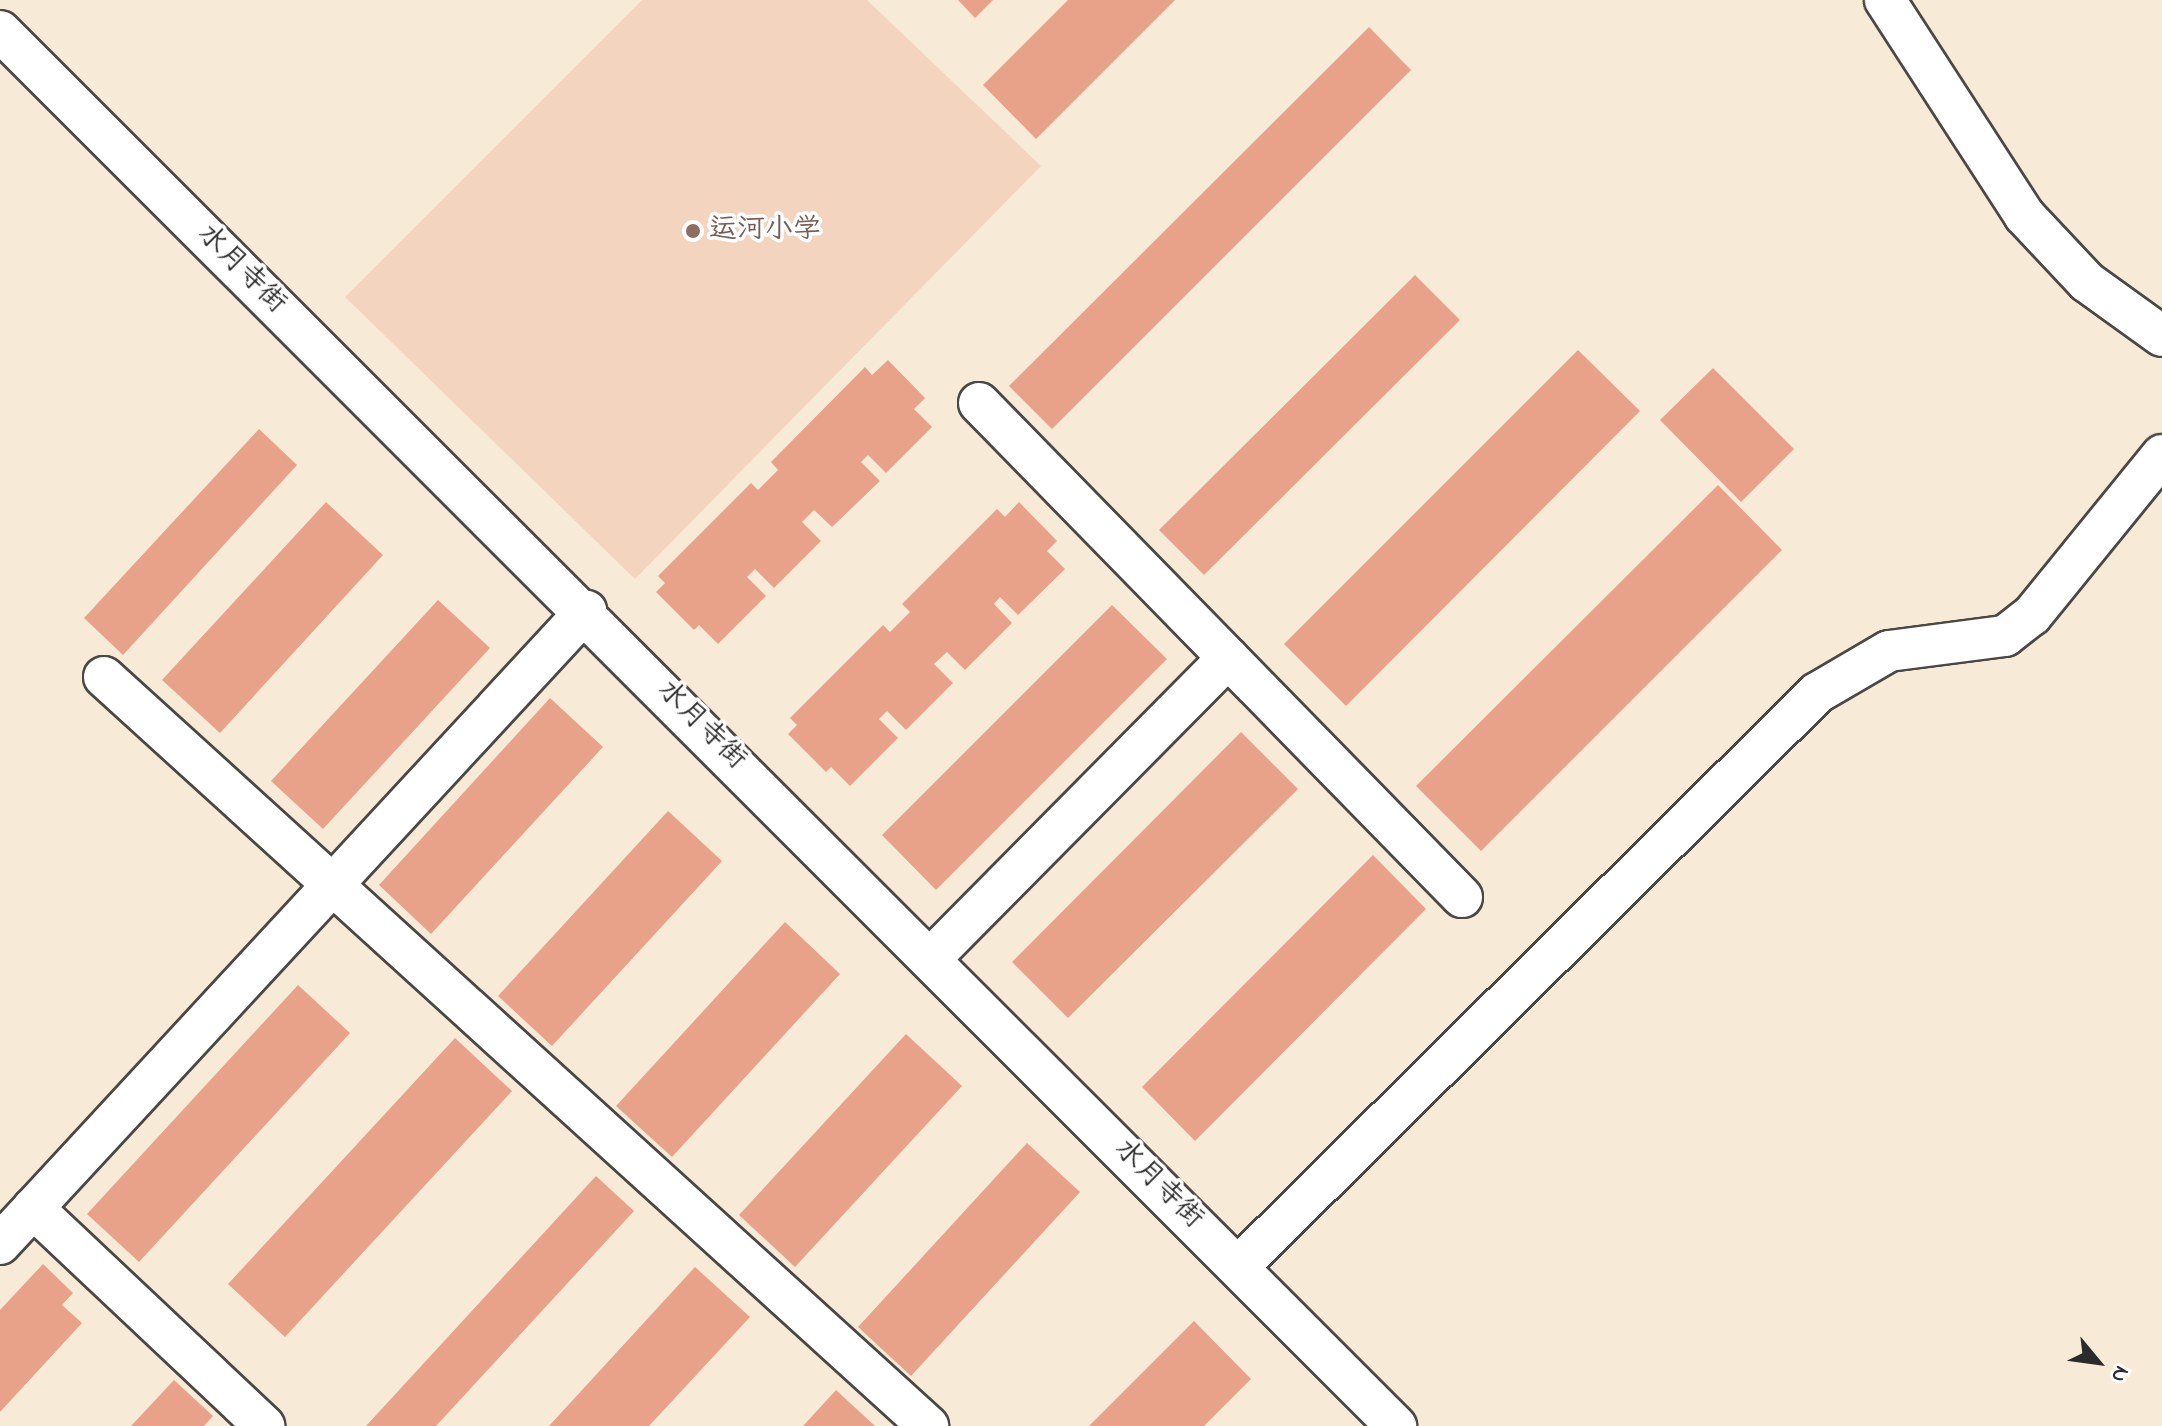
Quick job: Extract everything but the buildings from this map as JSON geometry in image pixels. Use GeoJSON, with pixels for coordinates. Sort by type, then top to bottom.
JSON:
{"type":"FeatureCollection","features":[{"type":"Feature","properties":{"kind":"street"},"geometry":{"type":"LineString","coordinates":[[1885,0],[2024,215],[2087,282],[2162,336]]}},
{"type":"Feature","properties":{"kind":"street","name":"水月寺街"},"geometry":{"type":"LineString","coordinates":[[0,31],[586,611],[1396,1426]]}},
{"type":"Feature","properties":{"kind":"street"},"geometry":{"type":"LineString","coordinates":[[979,403],[1462,897]]}},
{"type":"Feature","properties":{"kind":"street"},"geometry":{"type":"LineString","coordinates":[[1238,1267],[1817,693],[1867,657],[2005,636],[2032,615],[2162,455]]}},
{"type":"Feature","properties":{"kind":"street"},"geometry":{"type":"LineString","coordinates":[[0,1244],[586,611]]}},
{"type":"Feature","properties":{"kind":"street"},"geometry":{"type":"LineString","coordinates":[[932,957],[1228,658]]}},
{"type":"Feature","properties":{"kind":"street"},"geometry":{"type":"LineString","coordinates":[[104,677],[928,1426]]}},
{"type":"Feature","properties":{"kind":"street"},"geometry":{"type":"LineString","coordinates":[[33,1208],[264,1426]]}},
{"type":"Feature","properties":{"kind":"shaded area","name":"运河小学"},"geometry":{"type":"Polygon","coordinates":[[[642,0],[867,0],[1041,166],[635,579],[345,297],[642,0]]]}},
{"type":"Feature","properties":{"kind":"place","name":"运河小学"},"geometry":{"type":"Point","coordinates":[693,231]}}]}
